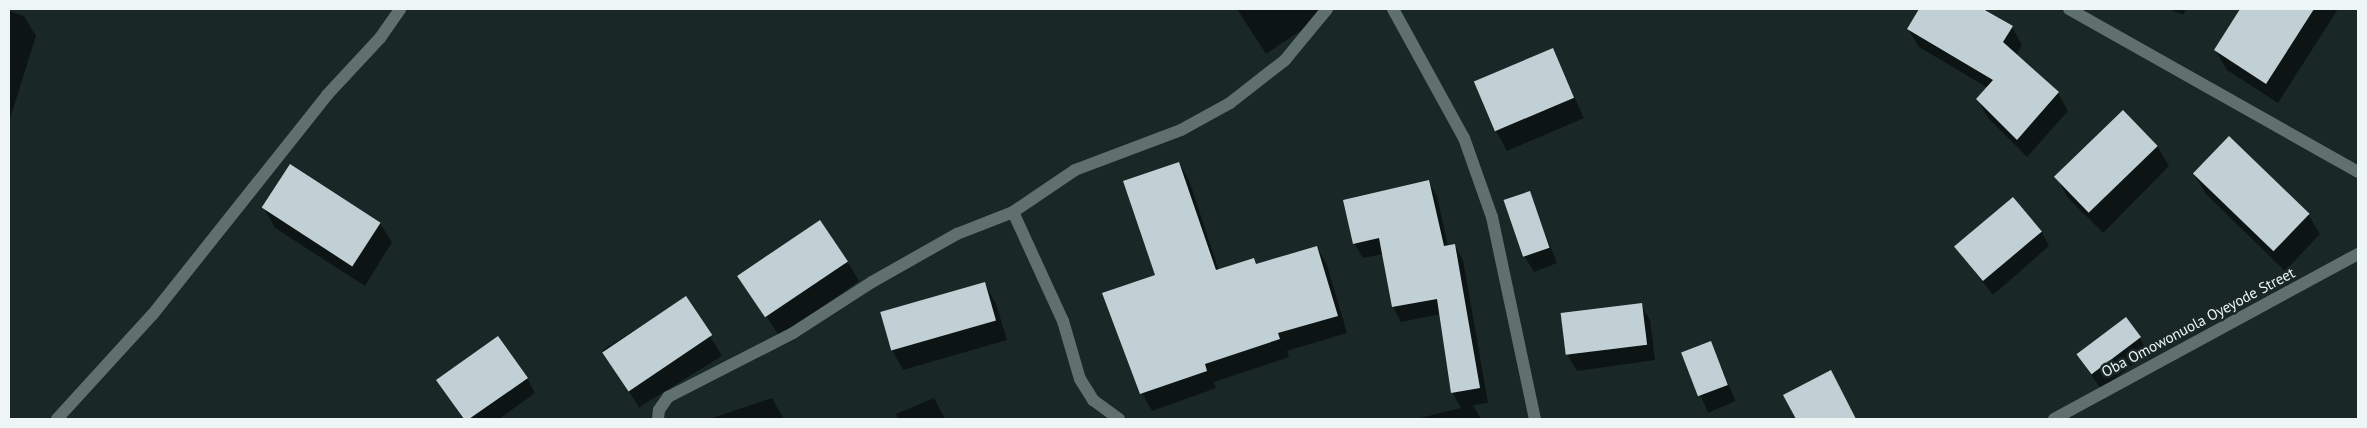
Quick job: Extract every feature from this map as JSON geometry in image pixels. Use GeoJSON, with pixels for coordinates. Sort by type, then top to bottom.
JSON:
{"type":"FeatureCollection","features":[{"type":"Feature","properties":{"kind":"street"},"geometry":{"type":"LineString","coordinates":[[57,419],[153,314],[327,95],[380,38],[400,9]]}},
{"type":"Feature","properties":{"kind":"street"},"geometry":{"type":"LineString","coordinates":[[658,419],[659,410],[668,397],[793,333],[872,282],[957,234],[1013,212],[1075,170],[1181,130],[1230,103],[1285,60],[1327,9]]}},
{"type":"Feature","properties":{"kind":"street"},"geometry":{"type":"LineString","coordinates":[[1393,9],[1464,138],[1492,217],[1535,419]]}},
{"type":"Feature","properties":{"kind":"street"},"geometry":{"type":"LineString","coordinates":[[2069,9],[2358,172]]}},
{"type":"Feature","properties":{"kind":"street"},"geometry":{"type":"LineString","coordinates":[[1013,212],[1063,321],[1080,379],[1093,400],[1119,419]]}},
{"type":"Feature","properties":{"kind":"street","name":"Oba Omowonuola Oyeyode Street"},"geometry":{"type":"LineString","coordinates":[[2054,419],[2358,254]]}},
{"type":"Feature","properties":{"kind":"building"},"geometry":{"type":"Polygon","coordinates":[[[1919,9],[1983,9],[2013,26],[2003,42],[2059,92],[2017,140],[1976,99],[1993,80],[1907,29],[1919,9]]]}},
{"type":"Feature","properties":{"kind":"building"},"geometry":{"type":"Polygon","coordinates":[[[2240,9],[2314,9],[2266,84],[2214,50],[2240,9]]]}},
{"type":"Feature","properties":{"kind":"building"},"geometry":{"type":"Polygon","coordinates":[[[1553,48],[1574,98],[1495,131],[1474,82],[1553,48]]]}},
{"type":"Feature","properties":{"kind":"building"},"geometry":{"type":"Polygon","coordinates":[[[2123,110],[2158,146],[2089,213],[2054,177],[2123,110]]]}},
{"type":"Feature","properties":{"kind":"building"},"geometry":{"type":"Polygon","coordinates":[[[2229,136],[2310,214],[2273,251],[2193,173],[2229,136]]]}},
{"type":"Feature","properties":{"kind":"building"},"geometry":{"type":"Polygon","coordinates":[[[1179,162],[1216,270],[1254,258],[1256,264],[1317,246],[1338,316],[1278,333],[1280,339],[1205,364],[1207,371],[1140,394],[1102,293],[1155,275],[1123,181],[1179,162]]]}},
{"type":"Feature","properties":{"kind":"building"},"geometry":{"type":"Polygon","coordinates":[[[290,164],[381,223],[352,266],[262,208],[290,164]]]}},
{"type":"Feature","properties":{"kind":"building"},"geometry":{"type":"Polygon","coordinates":[[[1429,180],[1444,246],[1455,244],[1480,388],[1451,393],[1437,299],[1392,307],[1379,238],[1353,244],[1343,200],[1429,180]]]}},
{"type":"Feature","properties":{"kind":"building"},"geometry":{"type":"Polygon","coordinates":[[[1530,191],[1550,248],[1523,257],[1504,200],[1530,191]]]}},
{"type":"Feature","properties":{"kind":"building"},"geometry":{"type":"Polygon","coordinates":[[[2013,197],[2042,231],[1983,281],[1954,246],[2013,197]]]}},
{"type":"Feature","properties":{"kind":"building"},"geometry":{"type":"Polygon","coordinates":[[[820,220],[848,261],[765,317],[737,276],[820,220]]]}},
{"type":"Feature","properties":{"kind":"building"},"geometry":{"type":"Polygon","coordinates":[[[985,282],[996,320],[891,350],[880,312],[985,282]]]}},
{"type":"Feature","properties":{"kind":"building"},"geometry":{"type":"Polygon","coordinates":[[[686,296],[712,335],[629,391],[602,352],[686,296]]]}},
{"type":"Feature","properties":{"kind":"building"},"geometry":{"type":"Polygon","coordinates":[[[1642,303],[1647,345],[1566,355],[1561,313],[1642,303]]]}},
{"type":"Feature","properties":{"kind":"building"},"geometry":{"type":"Polygon","coordinates":[[[2126,317],[2141,337],[2092,374],[2076,354],[2126,317]]]}},
{"type":"Feature","properties":{"kind":"building"},"geometry":{"type":"Polygon","coordinates":[[[498,336],[528,378],[469,419],[464,419],[436,380],[498,336]]]}},
{"type":"Feature","properties":{"kind":"building"},"geometry":{"type":"Polygon","coordinates":[[[1711,341],[1728,385],[1698,396],[1681,352],[1711,341]]]}},
{"type":"Feature","properties":{"kind":"building"},"geometry":{"type":"Polygon","coordinates":[[[1831,370],[1856,419],[1796,419],[1783,395],[1831,370]]]}}]}
